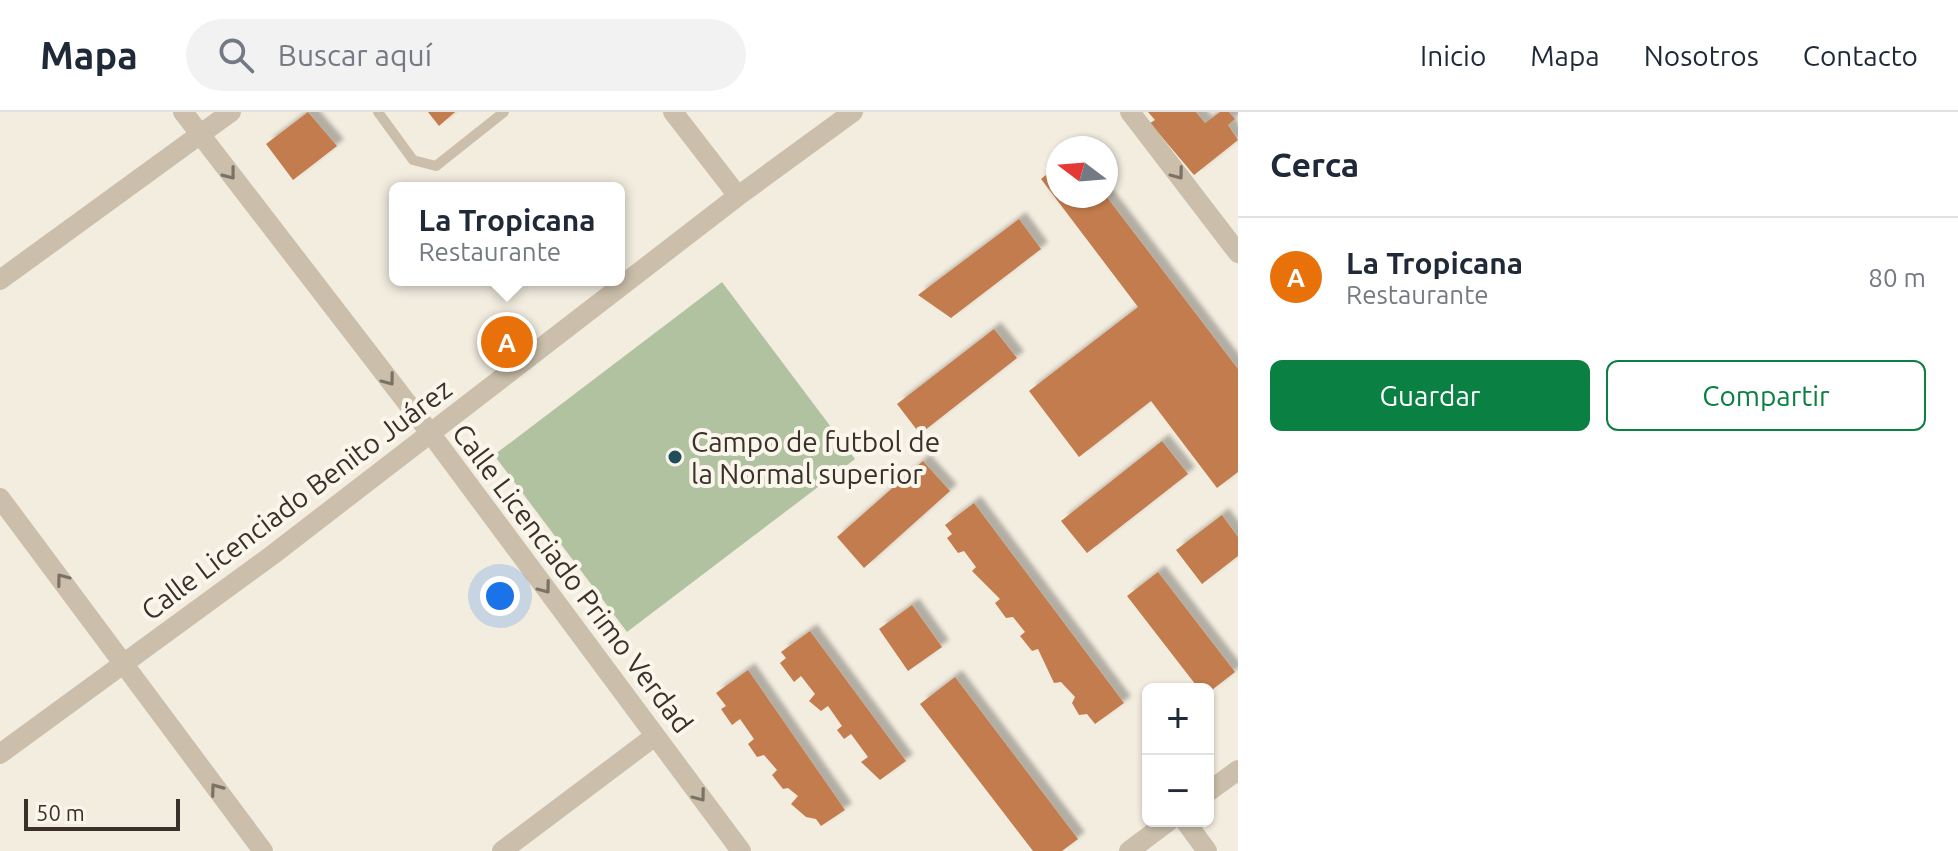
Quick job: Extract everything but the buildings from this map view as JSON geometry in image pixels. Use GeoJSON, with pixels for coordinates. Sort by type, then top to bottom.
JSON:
{"type":"FeatureCollection","features":[{"type":"Feature","properties":{"kind":"street","name":"Calle Licenciado Primo Verdad"},"geometry":{"type":"LineString","coordinates":[[183,112],[431,434],[741,851]]}},
{"type":"Feature","properties":{"kind":"street"},"geometry":{"type":"LineString","coordinates":[[0,280],[231,112]]}},
{"type":"Feature","properties":{"kind":"street"},"geometry":{"type":"LineString","coordinates":[[673,112],[738,196]]}},
{"type":"Feature","properties":{"kind":"street","name":"Calle Licenciado Benito Juárez"},"geometry":{"type":"LineString","coordinates":[[625,284],[853,112]]}},
{"type":"Feature","properties":{"kind":"street"},"geometry":{"type":"LineString","coordinates":[[1130,112],[1238,253]]}},
{"type":"Feature","properties":{"kind":"street","name":"Calle Licenciado Benito Juárez"},"geometry":{"type":"LineString","coordinates":[[0,754],[431,434],[622,286]]}},
{"type":"Feature","properties":{"kind":"street"},"geometry":{"type":"LineString","coordinates":[[0,498],[263,851]]}},
{"type":"Feature","properties":{"kind":"street"},"geometry":{"type":"LineString","coordinates":[[502,851],[655,736]]}},
{"type":"Feature","properties":{"kind":"street"},"geometry":{"type":"LineString","coordinates":[[1214,788],[1238,770]]}},
{"type":"Feature","properties":{"kind":"street"},"geometry":{"type":"LineString","coordinates":[[1129,851],[1161,827]]}},
{"type":"Feature","properties":{"kind":"street"},"geometry":{"type":"LineString","coordinates":[[1189,827],[1207,851]]}},
{"type":"Feature","properties":{"kind":"lane"},"geometry":{"type":"LineString","coordinates":[[378,112],[413,160],[436,166],[504,112]]}},
{"type":"Feature","properties":{"kind":"green space","name":"Campo de futbol de la Normal superior"},"geometry":{"type":"Polygon","coordinates":[[[722,282],[855,459],[627,632],[494,455],[722,282]]]}},
{"type":"Feature","properties":{"kind":"place","name":"La Tropicana"},"geometry":{"type":"Point","coordinates":[507,342]}},
{"type":"Feature","properties":{"kind":"place","name":"Campo de futbol de la Normal superior"},"geometry":{"type":"Point","coordinates":[675,457]}}]}
